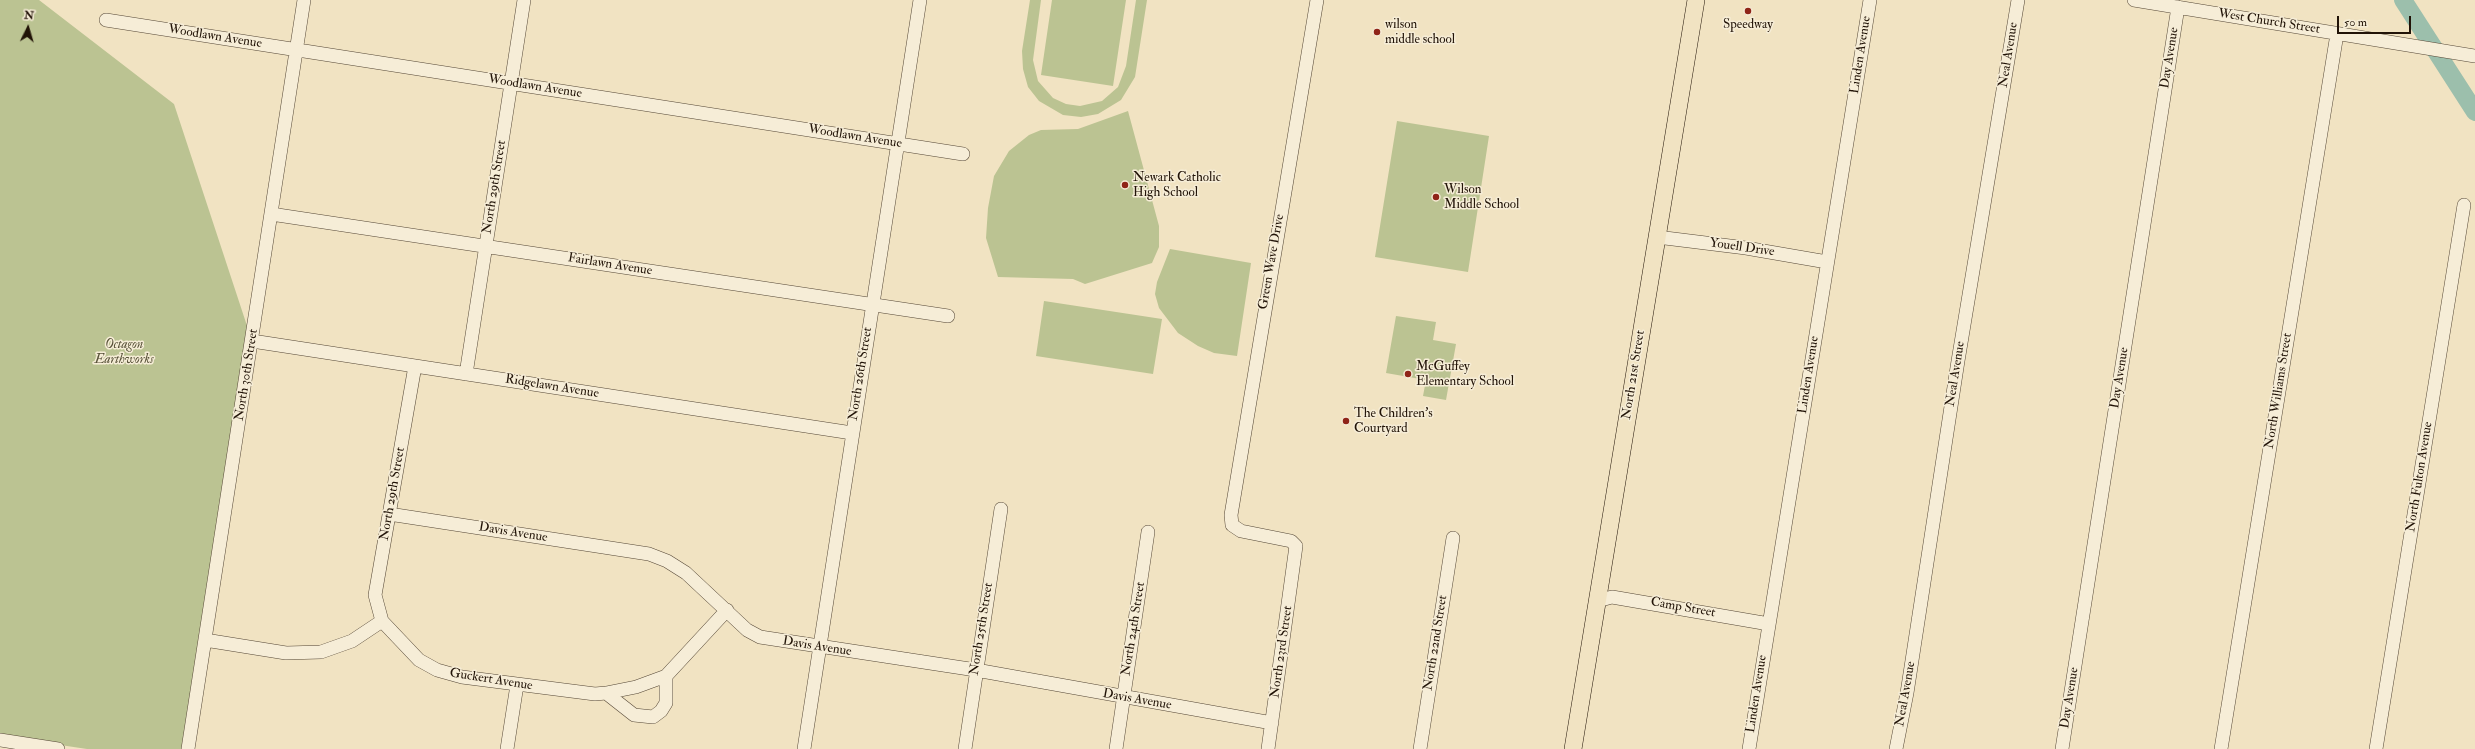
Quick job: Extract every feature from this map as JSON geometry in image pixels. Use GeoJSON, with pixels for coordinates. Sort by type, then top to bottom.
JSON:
{"type":"FeatureCollection","features":[{"type":"Feature","properties":{"kind":"main road","name":"North 21st Street"},"geometry":{"type":"LineString","coordinates":[[1573,749],[1696,0]]}},
{"type":"Feature","properties":{"kind":"street","name":"North 30th Street"},"geometry":{"type":"LineString","coordinates":[[188,749],[304,0]]}},
{"type":"Feature","properties":{"kind":"street","name":"North 29th Street"},"geometry":{"type":"LineString","coordinates":[[466,374],[524,0]]}},
{"type":"Feature","properties":{"kind":"street","name":"North 26th Street"},"geometry":{"type":"LineString","coordinates":[[804,749],[920,0]]}},
{"type":"Feature","properties":{"kind":"street","name":"Green Wave Drive"},"geometry":{"type":"LineString","coordinates":[[1296,555],[1296,546],[1291,541],[1241,531],[1232,525],[1231,515],[1252,379],[1317,0]]}},
{"type":"Feature","properties":{"kind":"street","name":"Linden Avenue"},"geometry":{"type":"LineString","coordinates":[[1749,749],[1870,0]]}},
{"type":"Feature","properties":{"kind":"street","name":"Neal Avenue"},"geometry":{"type":"LineString","coordinates":[[1896,749],[1907,693],[1958,361],[2018,0]]}},
{"type":"Feature","properties":{"kind":"street","name":"West Church Street"},"geometry":{"type":"LineString","coordinates":[[2134,0],[2473,56]]}},
{"type":"Feature","properties":{"kind":"street","name":"Day Avenue"},"geometry":{"type":"LineString","coordinates":[[2062,749],[2178,7]]}},
{"type":"Feature","properties":{"kind":"street","name":"Woodlawn Avenue"},"geometry":{"type":"LineString","coordinates":[[106,20],[964,154]]}},
{"type":"Feature","properties":{"kind":"street","name":"North Williams Street"},"geometry":{"type":"LineString","coordinates":[[2220,749],[2337,34]]}},
{"type":"Feature","properties":{"kind":"street","name":"North Fulton Avenue"},"geometry":{"type":"LineString","coordinates":[[2376,749],[2464,204]]}},
{"type":"Feature","properties":{"kind":"street","name":"Fairlawn Avenue"},"geometry":{"type":"LineString","coordinates":[[271,214],[948,316]]}},
{"type":"Feature","properties":{"kind":"street","name":"Youell Drive"},"geometry":{"type":"LineString","coordinates":[[1657,237],[1746,248],[1827,262]]}},
{"type":"Feature","properties":{"kind":"street","name":"Ridgelawn Avenue"},"geometry":{"type":"LineString","coordinates":[[252,341],[852,433]]}},
{"type":"Feature","properties":{"kind":"street","name":"North 29th Street"},"geometry":{"type":"LineString","coordinates":[[382,621],[375,595],[415,366]]}},
{"type":"Feature","properties":{"kind":"street","name":"North 25th Street"},"geometry":{"type":"LineString","coordinates":[[964,749],[1001,509]]}},
{"type":"Feature","properties":{"kind":"street","name":"Davis Avenue"},"geometry":{"type":"LineString","coordinates":[[389,514],[649,554],[667,561],[686,573],[747,630],[760,637],[819,648],[976,670],[1124,698],[1272,723]]}},
{"type":"Feature","properties":{"kind":"street","name":"North 24th Street"},"geometry":{"type":"LineString","coordinates":[[1116,749],[1148,532]]}},
{"type":"Feature","properties":{"kind":"street","name":"North 22nd Street"},"geometry":{"type":"LineString","coordinates":[[1420,749],[1453,538]]}},
{"type":"Feature","properties":{"kind":"street","name":"North 23rd Street"},"geometry":{"type":"LineString","coordinates":[[1268,749],[1296,555]]}},
{"type":"Feature","properties":{"kind":"street","name":"Camp Street"},"geometry":{"type":"LineString","coordinates":[[1597,601],[1612,597],[1769,624]]}},
{"type":"Feature","properties":{"kind":"street","name":"Guckert Avenue"},"geometry":{"type":"LineString","coordinates":[[382,621],[418,660],[437,670],[462,677],[517,685],[606,693],[636,687],[666,676],[727,610]]}},
{"type":"Feature","properties":{"kind":"street"},"geometry":{"type":"LineString","coordinates":[[206,640],[286,653],[321,652],[352,641],[382,621]]}},
{"type":"Feature","properties":{"kind":"street"},"geometry":{"type":"LineString","coordinates":[[606,693],[634,715],[653,717],[661,711],[666,703],[666,676]]}},
{"type":"Feature","properties":{"kind":"street"},"geometry":{"type":"LineString","coordinates":[[507,749],[517,685]]}},
{"type":"Feature","properties":{"kind":"street"},"geometry":{"type":"LineString","coordinates":[[0,740],[29,747],[58,749]]}},
{"type":"Feature","properties":{"kind":"green space","name":"Octagon Earthworks"},"geometry":{"type":"Polygon","coordinates":[[[0,0],[39,0],[174,104],[252,341],[183,749],[87,749],[0,736],[0,0]]]}},
{"type":"Feature","properties":{"kind":"green space"},"geometry":{"type":"Polygon","coordinates":[[[1030,0],[1041,0],[1033,60],[1038,81],[1053,98],[1066,104],[1080,106],[1102,101],[1118,87],[1126,66],[1136,0],[1147,0],[1135,77],[1121,100],[1098,114],[1081,117],[1063,115],[1039,101],[1028,87],[1023,69],[1022,51],[1030,0]]]}},
{"type":"Feature","properties":{"kind":"green space"},"geometry":{"type":"Polygon","coordinates":[[[1052,0],[1126,0],[1113,86],[1041,75],[1052,0]]]}},
{"type":"Feature","properties":{"kind":"green space"},"geometry":{"type":"Polygon","coordinates":[[[1128,111],[1159,226],[1159,247],[1152,263],[1085,284],[1073,279],[998,277],[986,238],[988,208],[994,176],[1009,151],[1029,135],[1041,130],[1078,129],[1128,111]]]}},
{"type":"Feature","properties":{"kind":"green space"},"geometry":{"type":"Polygon","coordinates":[[[1397,121],[1489,136],[1468,272],[1375,257],[1397,121]]]}},
{"type":"Feature","properties":{"kind":"green space"},"geometry":{"type":"Polygon","coordinates":[[[1170,249],[1251,263],[1237,356],[1214,353],[1198,346],[1178,333],[1159,308],[1155,294],[1157,282],[1170,249]]]}},
{"type":"Feature","properties":{"kind":"green space"},"geometry":{"type":"Polygon","coordinates":[[[1044,301],[1162,319],[1153,374],[1036,356],[1044,301]]]}},
{"type":"Feature","properties":{"kind":"green space"},"geometry":{"type":"Polygon","coordinates":[[[1396,316],[1436,322],[1433,340],[1456,344],[1446,400],[1423,396],[1426,380],[1386,373],[1396,316]]]}},
{"type":"Feature","properties":{"kind":"waterway"},"geometry":{"type":"LineString","coordinates":[[2403,0],[2475,112]]}},
{"type":"Feature","properties":{"kind":"place","name":"Speedway"},"geometry":{"type":"Point","coordinates":[1748,11]}},
{"type":"Feature","properties":{"kind":"place","name":"wilson middle school"},"geometry":{"type":"Point","coordinates":[1377,32]}},
{"type":"Feature","properties":{"kind":"place","name":"Newark Catholic High School"},"geometry":{"type":"Point","coordinates":[1125,185]}},
{"type":"Feature","properties":{"kind":"place","name":"Wilson Middle School"},"geometry":{"type":"Point","coordinates":[1436,197]}},
{"type":"Feature","properties":{"kind":"place","name":"McGuffey Elementary School"},"geometry":{"type":"Point","coordinates":[1408,374]}},
{"type":"Feature","properties":{"kind":"place","name":"The Children's Courtyard"},"geometry":{"type":"Point","coordinates":[1346,421]}}]}
